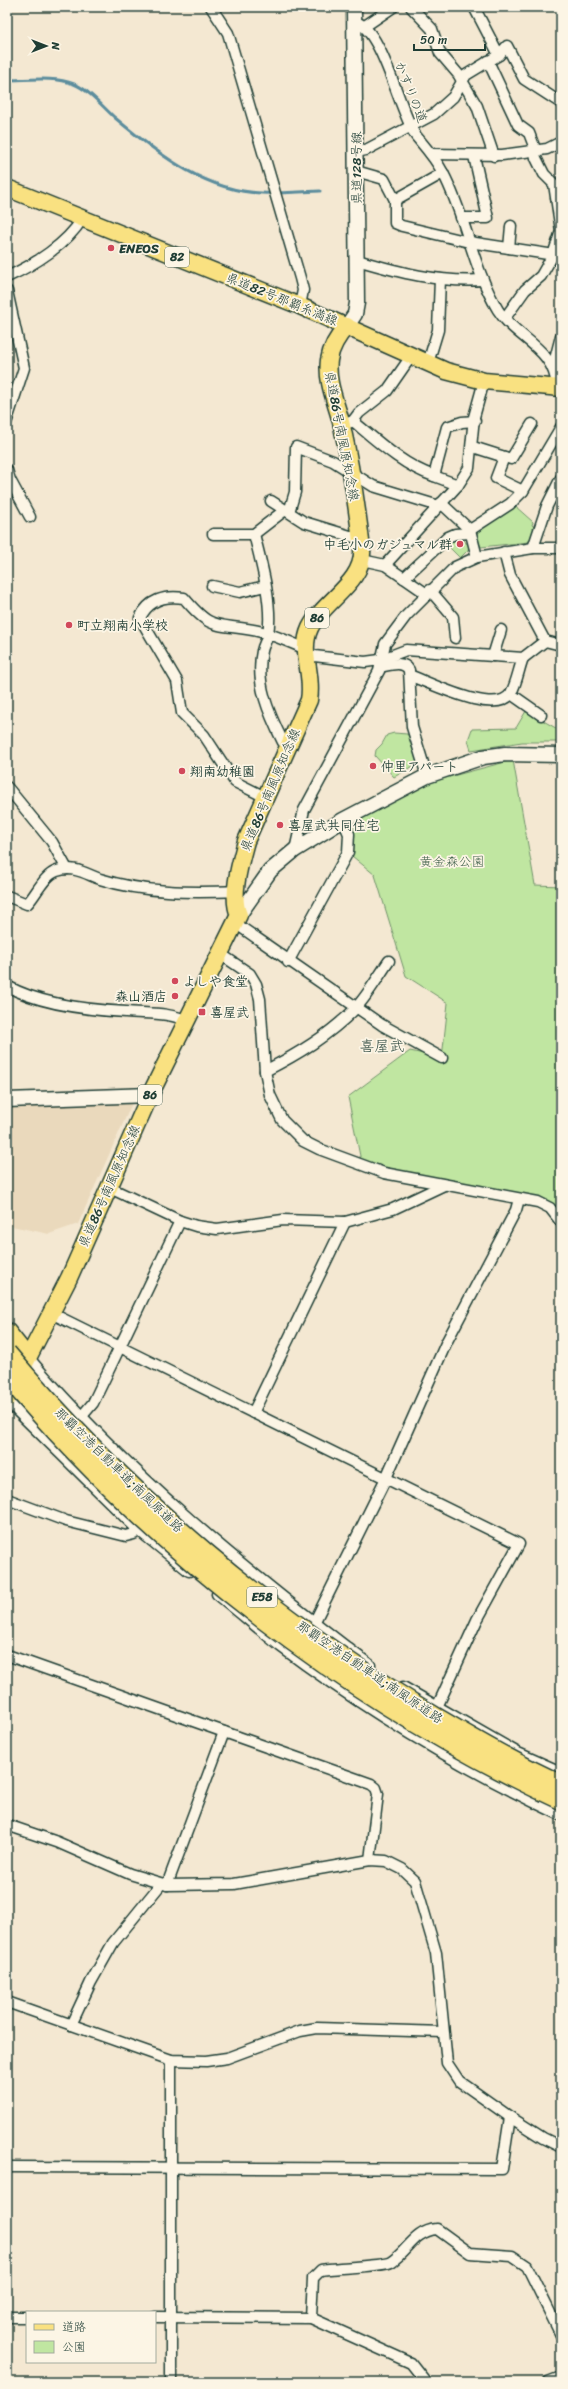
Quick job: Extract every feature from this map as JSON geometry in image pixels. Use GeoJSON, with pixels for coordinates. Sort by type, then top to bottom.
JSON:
{"type":"FeatureCollection","features":[{"type":"Feature","properties":{"kind":"highway","name":"那覇空港自動車道;南風原道路"},"geometry":{"type":"LineString","coordinates":[[7,1353],[84,1439],[134,1488],[204,1552],[260,1596],[339,1654],[400,1695],[475,1740],[561,1784]]}},
{"type":"Feature","properties":{"kind":"highway","name":"那覇空港自動車道;南風原道路"},"geometry":{"type":"LineString","coordinates":[[7,1376],[72,1450],[124,1500],[196,1564],[264,1620],[393,1709],[467,1753],[561,1800]]}},
{"type":"Feature","properties":{"kind":"main road","name":"県道128号線"},"geometry":{"type":"LineString","coordinates":[[347,326],[355,314],[357,303],[356,152],[360,24],[354,7]]}},
{"type":"Feature","properties":{"kind":"main road","name":"県道82号那覇糸満線"},"geometry":{"type":"LineString","coordinates":[[7,188],[300,306],[446,371],[484,381],[559,387]]}},
{"type":"Feature","properties":{"kind":"main road","name":"県道86号南風原知念線"},"geometry":{"type":"LineString","coordinates":[[7,1400],[27,1356],[51,1314],[69,1278],[150,1095],[237,919],[236,906],[240,862],[246,841],[288,744],[309,700],[312,687],[306,652],[308,634],[316,619],[347,585],[362,560],[347,423],[330,386],[328,367],[332,347],[347,326]]}},
{"type":"Feature","properties":{"kind":"main road"},"geometry":{"type":"LineString","coordinates":[[237,919],[270,872],[295,850],[343,820],[427,776],[483,757],[519,754],[561,755]]}},
{"type":"Feature","properties":{"kind":"main road"},"geometry":{"type":"LineString","coordinates":[[7,1100],[150,1095]]}},
{"type":"Feature","properties":{"kind":"main road"},"geometry":{"type":"LineString","coordinates":[[7,1331],[27,1356]]}},
{"type":"Feature","properties":{"kind":"street"},"geometry":{"type":"LineString","coordinates":[[211,7],[228,33],[300,278],[302,290],[300,306]]}},
{"type":"Feature","properties":{"kind":"street"},"geometry":{"type":"LineString","coordinates":[[360,24],[393,7]]}},
{"type":"Feature","properties":{"kind":"street"},"geometry":{"type":"LineString","coordinates":[[411,7],[432,29],[440,53],[462,82],[480,113],[494,156]]}},
{"type":"Feature","properties":{"kind":"street"},"geometry":{"type":"LineString","coordinates":[[474,7],[499,55]]}},
{"type":"Feature","properties":{"kind":"street","name":"かすりの道"},"geometry":{"type":"LineString","coordinates":[[360,24],[384,59],[411,127],[443,173],[483,280],[499,311],[505,318]]}},
{"type":"Feature","properties":{"kind":"street"},"geometry":{"type":"LineString","coordinates":[[356,152],[366,150],[411,127],[444,106],[466,75],[499,55],[507,46],[524,79],[561,103]]}},
{"type":"Feature","properties":{"kind":"street"},"geometry":{"type":"LineString","coordinates":[[488,61],[518,125],[529,132],[531,151],[544,174],[554,184],[559,208],[561,231],[557,255],[541,276],[525,290],[505,318],[550,361],[559,387]]}},
{"type":"Feature","properties":{"kind":"street"},"geometry":{"type":"LineString","coordinates":[[431,154],[445,152],[474,156],[494,156],[559,147]]}},
{"type":"Feature","properties":{"kind":"street"},"geometry":{"type":"LineString","coordinates":[[461,218],[488,218],[474,156]]}},
{"type":"Feature","properties":{"kind":"street"},"geometry":{"type":"LineString","coordinates":[[356,171],[384,179],[395,200],[395,223],[414,230],[469,242],[557,255]]}},
{"type":"Feature","properties":{"kind":"street"},"geometry":{"type":"LineString","coordinates":[[395,200],[443,173]]}},
{"type":"Feature","properties":{"kind":"street"},"geometry":{"type":"LineString","coordinates":[[7,277],[36,262],[72,232],[82,219]]}},
{"type":"Feature","properties":{"kind":"street"},"geometry":{"type":"LineString","coordinates":[[508,248],[511,226]]}},
{"type":"Feature","properties":{"kind":"street"},"geometry":{"type":"LineString","coordinates":[[357,260],[380,268],[440,279],[483,280]]}},
{"type":"Feature","properties":{"kind":"street"},"geometry":{"type":"LineString","coordinates":[[428,363],[438,330],[440,279]]}},
{"type":"Feature","properties":{"kind":"street"},"geometry":{"type":"LineString","coordinates":[[7,291],[24,368],[7,420]]}},
{"type":"Feature","properties":{"kind":"street"},"geometry":{"type":"LineString","coordinates":[[552,366],[561,336]]}},
{"type":"Feature","properties":{"kind":"street"},"geometry":{"type":"LineString","coordinates":[[412,356],[387,392],[347,423],[419,470],[458,485]]}},
{"type":"Feature","properties":{"kind":"street"},"geometry":{"type":"LineString","coordinates":[[385,565],[458,485],[469,468],[473,447],[475,421],[484,381]]}},
{"type":"Feature","properties":{"kind":"street"},"geometry":{"type":"LineString","coordinates":[[434,476],[447,427],[462,422],[475,421]]}},
{"type":"Feature","properties":{"kind":"street"},"geometry":{"type":"LineString","coordinates":[[473,447],[511,459],[532,424]]}},
{"type":"Feature","properties":{"kind":"street"},"geometry":{"type":"LineString","coordinates":[[404,578],[446,539],[455,534],[470,532],[510,504],[523,491],[561,427]]}},
{"type":"Feature","properties":{"kind":"street"},"geometry":{"type":"LineString","coordinates":[[213,534],[254,534],[287,511],[295,492],[296,447],[333,461],[373,486],[440,504],[470,532],[476,557]]}},
{"type":"Feature","properties":{"kind":"street"},"geometry":{"type":"LineString","coordinates":[[504,457],[496,478],[523,491]]}},
{"type":"Feature","properties":{"kind":"street"},"geometry":{"type":"LineString","coordinates":[[7,470],[10,480],[30,517]]}},
{"type":"Feature","properties":{"kind":"street"},"geometry":{"type":"LineString","coordinates":[[533,548],[547,506],[561,478]]}},
{"type":"Feature","properties":{"kind":"street"},"geometry":{"type":"LineString","coordinates":[[271,501],[304,522],[360,539]]}},
{"type":"Feature","properties":{"kind":"street"},"geometry":{"type":"LineString","coordinates":[[254,534],[265,586],[268,634],[262,650],[260,664],[261,687],[269,715],[283,742],[288,744]]}},
{"type":"Feature","properties":{"kind":"street"},"geometry":{"type":"LineString","coordinates":[[295,850],[304,810],[325,768],[358,711],[380,664],[385,644],[428,592],[455,567],[476,557],[560,545]]}},
{"type":"Feature","properties":{"kind":"street"},"geometry":{"type":"LineString","coordinates":[[504,552],[510,575],[544,641],[561,645]]}},
{"type":"Feature","properties":{"kind":"street"},"geometry":{"type":"LineString","coordinates":[[362,560],[385,565],[428,592],[453,618],[455,638]]}},
{"type":"Feature","properties":{"kind":"street"},"geometry":{"type":"LineString","coordinates":[[212,586],[240,592],[265,586]]}},
{"type":"Feature","properties":{"kind":"street"},"geometry":{"type":"LineString","coordinates":[[266,797],[235,782],[204,735],[182,713],[177,681],[140,618],[145,607],[160,598],[174,596],[184,598],[199,616],[215,625],[254,630],[268,634],[306,652],[365,662],[403,665],[407,667],[411,676],[412,726],[427,776]]}},
{"type":"Feature","properties":{"kind":"street"},"geometry":{"type":"LineString","coordinates":[[493,656],[500,630]]}},
{"type":"Feature","properties":{"kind":"street"},"geometry":{"type":"LineString","coordinates":[[411,676],[476,700],[487,702],[500,701],[511,694],[523,658],[544,641]]}},
{"type":"Feature","properties":{"kind":"street"},"geometry":{"type":"LineString","coordinates":[[380,664],[406,650],[523,658]]}},
{"type":"Feature","properties":{"kind":"street"},"geometry":{"type":"LineString","coordinates":[[511,694],[541,715]]}},
{"type":"Feature","properties":{"kind":"street"},"geometry":{"type":"LineString","coordinates":[[7,788],[52,842],[68,869]]}},
{"type":"Feature","properties":{"kind":"street"},"geometry":{"type":"LineString","coordinates":[[288,962],[348,852],[349,834],[343,820]]}},
{"type":"Feature","properties":{"kind":"street"},"geometry":{"type":"LineString","coordinates":[[7,896],[27,904],[50,874],[68,869],[77,870],[122,886],[187,892],[237,891]]}},
{"type":"Feature","properties":{"kind":"street"},"geometry":{"type":"LineString","coordinates":[[237,919],[288,962],[382,1025],[442,1058]]}},
{"type":"Feature","properties":{"kind":"street"},"geometry":{"type":"LineString","coordinates":[[219,953],[250,974],[256,984],[260,999],[265,1071],[276,1110],[290,1130],[303,1140],[319,1149],[384,1173],[545,1205],[555,1213],[561,1222]]}},
{"type":"Feature","properties":{"kind":"street"},"geometry":{"type":"LineString","coordinates":[[265,1071],[302,1051],[327,1035],[356,1008],[389,961]]}},
{"type":"Feature","properties":{"kind":"street"},"geometry":{"type":"LineString","coordinates":[[7,986],[19,993],[65,1003],[114,1011],[174,1016],[187,1021]]}},
{"type":"Feature","properties":{"kind":"street"},"geometry":{"type":"LineString","coordinates":[[108,1187],[180,1221],[196,1226],[217,1229],[283,1220],[345,1222],[393,1209],[444,1185]]}},
{"type":"Feature","properties":{"kind":"street"},"geometry":{"type":"LineString","coordinates":[[314,1623],[386,1478],[447,1341],[516,1210],[519,1199]]}},
{"type":"Feature","properties":{"kind":"street"},"geometry":{"type":"LineString","coordinates":[[82,1416],[93,1403],[180,1221]]}},
{"type":"Feature","properties":{"kind":"street"},"geometry":{"type":"LineString","coordinates":[[253,1413],[345,1222]]}},
{"type":"Feature","properties":{"kind":"street"},"geometry":{"type":"LineString","coordinates":[[51,1314],[519,1544],[477,1620],[438,1706]]}},
{"type":"Feature","properties":{"kind":"street"},"geometry":{"type":"LineString","coordinates":[[27,1356],[54,1388],[170,1504],[314,1623],[386,1677],[518,1753],[561,1772]]}},
{"type":"Feature","properties":{"kind":"street"},"geometry":{"type":"LineString","coordinates":[[7,1400],[136,1528],[280,1646],[374,1711],[450,1756],[561,1815]]}},
{"type":"Feature","properties":{"kind":"street"},"geometry":{"type":"LineString","coordinates":[[7,1499],[66,1521],[126,1536],[134,1534],[136,1528]]}},
{"type":"Feature","properties":{"kind":"street"},"geometry":{"type":"LineString","coordinates":[[7,1655],[371,1784],[376,1788],[378,1794],[370,1860]]}},
{"type":"Feature","properties":{"kind":"street"},"geometry":{"type":"LineString","coordinates":[[71,2025],[91,1982],[113,1943],[164,1884],[224,1732]]}},
{"type":"Feature","properties":{"kind":"street"},"geometry":{"type":"LineString","coordinates":[[7,1825],[57,1842],[130,1874],[164,1884],[234,1884],[370,1860],[386,1862],[402,1869],[415,1881],[436,1953],[447,2063],[459,2081],[510,2118],[561,2147]]}},
{"type":"Feature","properties":{"kind":"street"},"geometry":{"type":"LineString","coordinates":[[7,2002],[171,2060],[206,2061],[227,2058],[300,2031],[317,2028],[443,2032]]}},
{"type":"Feature","properties":{"kind":"street"},"geometry":{"type":"LineString","coordinates":[[171,2060],[171,2382]]}},
{"type":"Feature","properties":{"kind":"street"},"geometry":{"type":"LineString","coordinates":[[7,2168],[502,2169],[510,2118]]}},
{"type":"Feature","properties":{"kind":"street"},"geometry":{"type":"LineString","coordinates":[[311,2318],[313,2278],[321,2270],[390,2263],[418,2236],[427,2230],[437,2229],[470,2253],[512,2256],[527,2266],[561,2336]]}},
{"type":"Feature","properties":{"kind":"street"},"geometry":{"type":"LineString","coordinates":[[7,2317],[26,2317]]}},
{"type":"Feature","properties":{"kind":"street"},"geometry":{"type":"LineString","coordinates":[[156,2317],[311,2318],[411,2363],[426,2382]]}},
{"type":"Feature","properties":{"kind":"street"},"geometry":{"type":"LineString","coordinates":[[548,2382],[561,2377]]}},
{"type":"Feature","properties":{"kind":"shaded area"},"geometry":{"type":"Polygon","coordinates":[[[133,1101],[78,1224],[49,1234],[7,1225],[7,1105],[133,1101]]]}},
{"type":"Feature","properties":{"kind":"green space"},"geometry":{"type":"Polygon","coordinates":[[[515,506],[533,522],[532,525],[536,528],[529,542],[481,547],[477,539],[477,530],[515,506]]]}},
{"type":"Feature","properties":{"kind":"green space"},"geometry":{"type":"Polygon","coordinates":[[[462,538],[469,546],[468,550],[460,558],[445,543],[462,538]]]}},
{"type":"Feature","properties":{"kind":"green space"},"geometry":{"type":"Polygon","coordinates":[[[526,711],[561,731],[561,742],[522,742],[471,750],[468,740],[472,729],[516,728],[526,711]]]}},
{"type":"Feature","properties":{"kind":"green space"},"geometry":{"type":"Polygon","coordinates":[[[394,733],[407,734],[414,748],[417,764],[394,777],[375,756],[376,750],[382,744],[387,735],[394,733]]]}},
{"type":"Feature","properties":{"kind":"green space","name":"黄金森公園"},"geometry":{"type":"Polygon","coordinates":[[[513,760],[535,885],[561,886],[561,1209],[541,1199],[414,1175],[361,1161],[348,1097],[410,1051],[442,1058],[448,1003],[406,976],[375,875],[352,856],[354,822],[430,782],[513,760]]]}},
{"type":"Feature","properties":{"kind":"waterway"},"geometry":{"type":"LineString","coordinates":[[7,80],[50,79],[74,84],[90,94],[114,117],[149,145],[168,159],[187,170],[228,188],[250,192],[272,193]]}},
{"type":"Feature","properties":{"kind":"waterway"},"geometry":{"type":"LineString","coordinates":[[278,193],[320,191]]}},
{"type":"Feature","properties":{"kind":"place","name":"ENEOS"},"geometry":{"type":"Point","coordinates":[111,248]}},
{"type":"Feature","properties":{"kind":"place","name":"中毛小のガジュマル群"},"geometry":{"type":"Point","coordinates":[460,544]}},
{"type":"Feature","properties":{"kind":"place","name":"町立翔南小学校"},"geometry":{"type":"Point","coordinates":[69,625]}},
{"type":"Feature","properties":{"kind":"place","name":"仲里アパート"},"geometry":{"type":"Point","coordinates":[373,766]}},
{"type":"Feature","properties":{"kind":"place","name":"翔南幼稚園"},"geometry":{"type":"Point","coordinates":[182,771]}},
{"type":"Feature","properties":{"kind":"place","name":"喜屋武共同住宅"},"geometry":{"type":"Point","coordinates":[280,825]}},
{"type":"Feature","properties":{"kind":"place","name":"よしや食堂"},"geometry":{"type":"Point","coordinates":[175,981]}},
{"type":"Feature","properties":{"kind":"place","name":"森山酒店"},"geometry":{"type":"Point","coordinates":[175,996]}},
{"type":"Feature","properties":{"kind":"place","name":"喜屋武"},"geometry":{"type":"Point","coordinates":[202,1012]}},
{"type":"Feature","properties":{"kind":"district","name":"喜屋武"},"geometry":{"type":"Point","coordinates":[382,1046]}}]}
